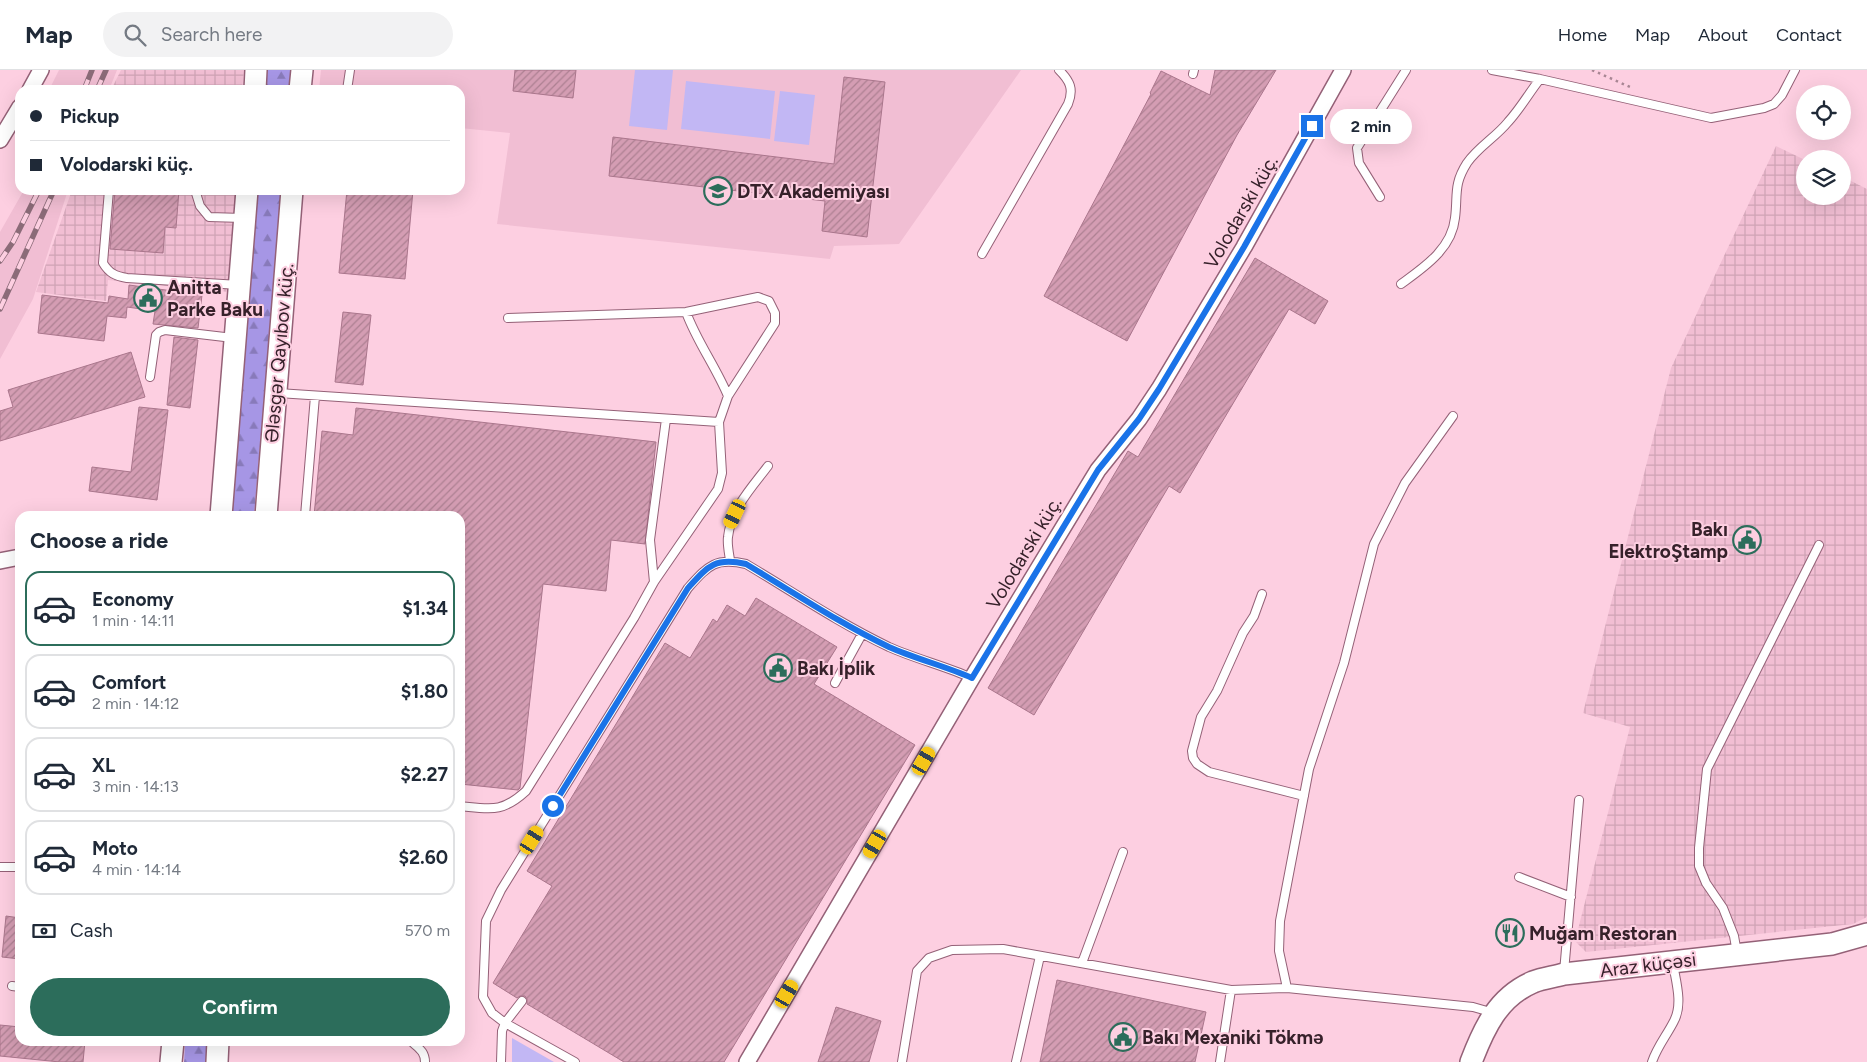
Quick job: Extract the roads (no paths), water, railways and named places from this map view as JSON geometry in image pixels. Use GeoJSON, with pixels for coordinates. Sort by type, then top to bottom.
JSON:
{"type":"FeatureCollection","features":[{"type":"Feature","properties":{"kind":"main road"},"geometry":{"type":"LineString","coordinates":[[255,85],[256,70]]}},
{"type":"Feature","properties":{"kind":"main road"},"geometry":{"type":"LineString","coordinates":[[300,85],[302,70]]}},
{"type":"Feature","properties":{"kind":"main road"},"geometry":{"type":"LineString","coordinates":[[221,511],[247,195]]}},
{"type":"Feature","properties":{"kind":"main road","name":"Ələsgər Qayıbov küç."},"geometry":{"type":"LineString","coordinates":[[266,511],[292,195]]}},
{"type":"Feature","properties":{"kind":"main road","name":"Araz küçəsi"},"geometry":{"type":"LineString","coordinates":[[1471,1062],[1482,1032],[1505,999],[1534,982],[1564,974],[1832,944],[1867,934]]}},
{"type":"Feature","properties":{"kind":"main road"},"geometry":{"type":"LineString","coordinates":[[171,1062],[173,1046]]}},
{"type":"Feature","properties":{"kind":"main road"},"geometry":{"type":"LineString","coordinates":[[217,1062],[218,1046]]}},
{"type":"Feature","properties":{"kind":"street"},"geometry":{"type":"LineString","coordinates":[[33,85],[41,70]]}},
{"type":"Feature","properties":{"kind":"street","name":"Volodarski küç."},"geometry":{"type":"LineString","coordinates":[[747,1062],[972,678],[1098,470],[1134,426],[1159,389],[1244,247],[1343,70]]}},
{"type":"Feature","properties":{"kind":"street"},"geometry":{"type":"LineString","coordinates":[[0,140],[15,115]]}},
{"type":"Feature","properties":{"kind":"street"},"geometry":{"type":"LineString","coordinates":[[0,561],[15,558]]}},
{"type":"Feature","properties":{"kind":"lane"},"geometry":{"type":"LineString","coordinates":[[348,85],[350,70]]}},
{"type":"Feature","properties":{"kind":"lane"},"geometry":{"type":"LineString","coordinates":[[982,254],[1068,104],[1072,94],[1072,87],[1059,70]]}},
{"type":"Feature","properties":{"kind":"lane"},"geometry":{"type":"LineString","coordinates":[[1380,197],[1359,163],[1357,148],[1406,70]]}},
{"type":"Feature","properties":{"kind":"lane"},"geometry":{"type":"LineString","coordinates":[[1492,70],[1711,118],[1764,108],[1774,104],[1782,95],[1795,70]]}},
{"type":"Feature","properties":{"kind":"lane"},"geometry":{"type":"LineString","coordinates":[[1400,284],[1431,262],[1446,242],[1455,220],[1457,183],[1468,162],[1508,122],[1540,79]]}},
{"type":"Feature","properties":{"kind":"lane"},"geometry":{"type":"LineString","coordinates":[[109,195],[103,263],[108,271],[116,276],[127,278],[239,286]]}},
{"type":"Feature","properties":{"kind":"lane"},"geometry":{"type":"LineString","coordinates":[[197,195],[200,206],[210,216],[245,218]]}},
{"type":"Feature","properties":{"kind":"lane"},"geometry":{"type":"LineString","coordinates":[[465,806],[505,807],[526,791],[634,618],[654,582],[718,489],[722,473],[718,422],[728,396],[774,323],[775,313],[769,301],[758,297],[686,312],[508,318]]}},
{"type":"Feature","properties":{"kind":"lane"},"geometry":{"type":"LineString","coordinates":[[686,312],[698,340],[718,372],[728,396]]}},
{"type":"Feature","properties":{"kind":"lane"},"geometry":{"type":"LineString","coordinates":[[150,377],[156,336],[159,332],[165,330],[235,338]]}},
{"type":"Feature","properties":{"kind":"lane"},"geometry":{"type":"LineString","coordinates":[[276,393],[718,422]]}},
{"type":"Feature","properties":{"kind":"lane"},"geometry":{"type":"LineString","coordinates":[[305,511],[315,396]]}},
{"type":"Feature","properties":{"kind":"lane"},"geometry":{"type":"LineString","coordinates":[[1287,988],[1279,951],[1280,921],[1309,769],[1344,663],[1374,544],[1405,483],[1453,416]]}},
{"type":"Feature","properties":{"kind":"lane"},"geometry":{"type":"LineString","coordinates":[[654,582],[650,540],[652,513],[666,419]]}},
{"type":"Feature","properties":{"kind":"lane"},"geometry":{"type":"LineString","coordinates":[[730,560],[728,538],[730,523],[740,504],[768,466]]}},
{"type":"Feature","properties":{"kind":"lane"},"geometry":{"type":"LineString","coordinates":[[1737,954],[1734,936],[1723,908],[1706,882],[1699,866],[1698,848],[1707,768],[1819,545]]}},
{"type":"Feature","properties":{"kind":"lane"},"geometry":{"type":"LineString","coordinates":[[575,1062],[505,1023],[492,1013],[483,997],[486,921],[492,906],[688,588],[702,573],[714,564],[730,560],[746,564],[862,634],[926,662],[972,678]]}},
{"type":"Feature","properties":{"kind":"lane"},"geometry":{"type":"LineString","coordinates":[[1262,594],[1254,616],[1242,633],[1218,691],[1201,717],[1192,751],[1193,758],[1197,764],[1209,772],[1304,796]]}},
{"type":"Feature","properties":{"kind":"lane"},"geometry":{"type":"LineString","coordinates":[[835,683],[862,634]]}},
{"type":"Feature","properties":{"kind":"lane"},"geometry":{"type":"LineString","coordinates":[[1564,974],[1579,800]]}},
{"type":"Feature","properties":{"kind":"lane"},"geometry":{"type":"LineString","coordinates":[[1082,963],[1123,852]]}},
{"type":"Feature","properties":{"kind":"lane"},"geometry":{"type":"LineString","coordinates":[[0,867],[15,867]]}},
{"type":"Feature","properties":{"kind":"lane"},"geometry":{"type":"LineString","coordinates":[[1519,877],[1571,897]]}},
{"type":"Feature","properties":{"kind":"lane"},"geometry":{"type":"LineString","coordinates":[[902,1062],[916,971],[930,958],[952,950],[1004,949],[1231,990],[1287,988],[1473,1007],[1494,1013]]}},
{"type":"Feature","properties":{"kind":"lane"},"geometry":{"type":"LineString","coordinates":[[1016,1062],[1040,956]]}},
{"type":"Feature","properties":{"kind":"lane"},"geometry":{"type":"LineString","coordinates":[[1652,1062],[1656,1050],[1675,1020],[1679,1002],[1672,962]]}},
{"type":"Feature","properties":{"kind":"lane"},"geometry":{"type":"LineString","coordinates":[[1220,1062],[1231,990]]}},
{"type":"Feature","properties":{"kind":"lane"},"geometry":{"type":"LineString","coordinates":[[501,1062],[501,1037],[505,1023],[522,1001]]}},
{"type":"Feature","properties":{"kind":"lane"},"geometry":{"type":"LineString","coordinates":[[417,1046],[425,1056],[425,1062]]}},
{"type":"Feature","properties":{"kind":"railway"},"geometry":{"type":"LineString","coordinates":[[86,85],[92,70]]}},
{"type":"Feature","properties":{"kind":"railway"},"geometry":{"type":"LineString","coordinates":[[99,85],[106,70]]}},
{"type":"Feature","properties":{"kind":"railway"},"geometry":{"type":"LineString","coordinates":[[0,261],[13,242],[36,195]]}},
{"type":"Feature","properties":{"kind":"railway"},"geometry":{"type":"LineString","coordinates":[[0,309],[52,195]]}},
{"type":"Feature","properties":{"kind":"place","name":"DTX Akademiyası"},"geometry":{"type":"Point","coordinates":[718,191]}},
{"type":"Feature","properties":{"kind":"place","name":"Anitta Parke Baku"},"geometry":{"type":"Point","coordinates":[148,298]}},
{"type":"Feature","properties":{"kind":"place","name":"Bakı ElektroŞtamp"},"geometry":{"type":"Point","coordinates":[1747,540]}},
{"type":"Feature","properties":{"kind":"place","name":"Bakı İplik"},"geometry":{"type":"Point","coordinates":[778,668]}},
{"type":"Feature","properties":{"kind":"place","name":"Muğam Restoran"},"geometry":{"type":"Point","coordinates":[1510,933]}},
{"type":"Feature","properties":{"kind":"place","name":"Bakı Mexaniki Tökmə"},"geometry":{"type":"Point","coordinates":[1123,1037]}}]}
